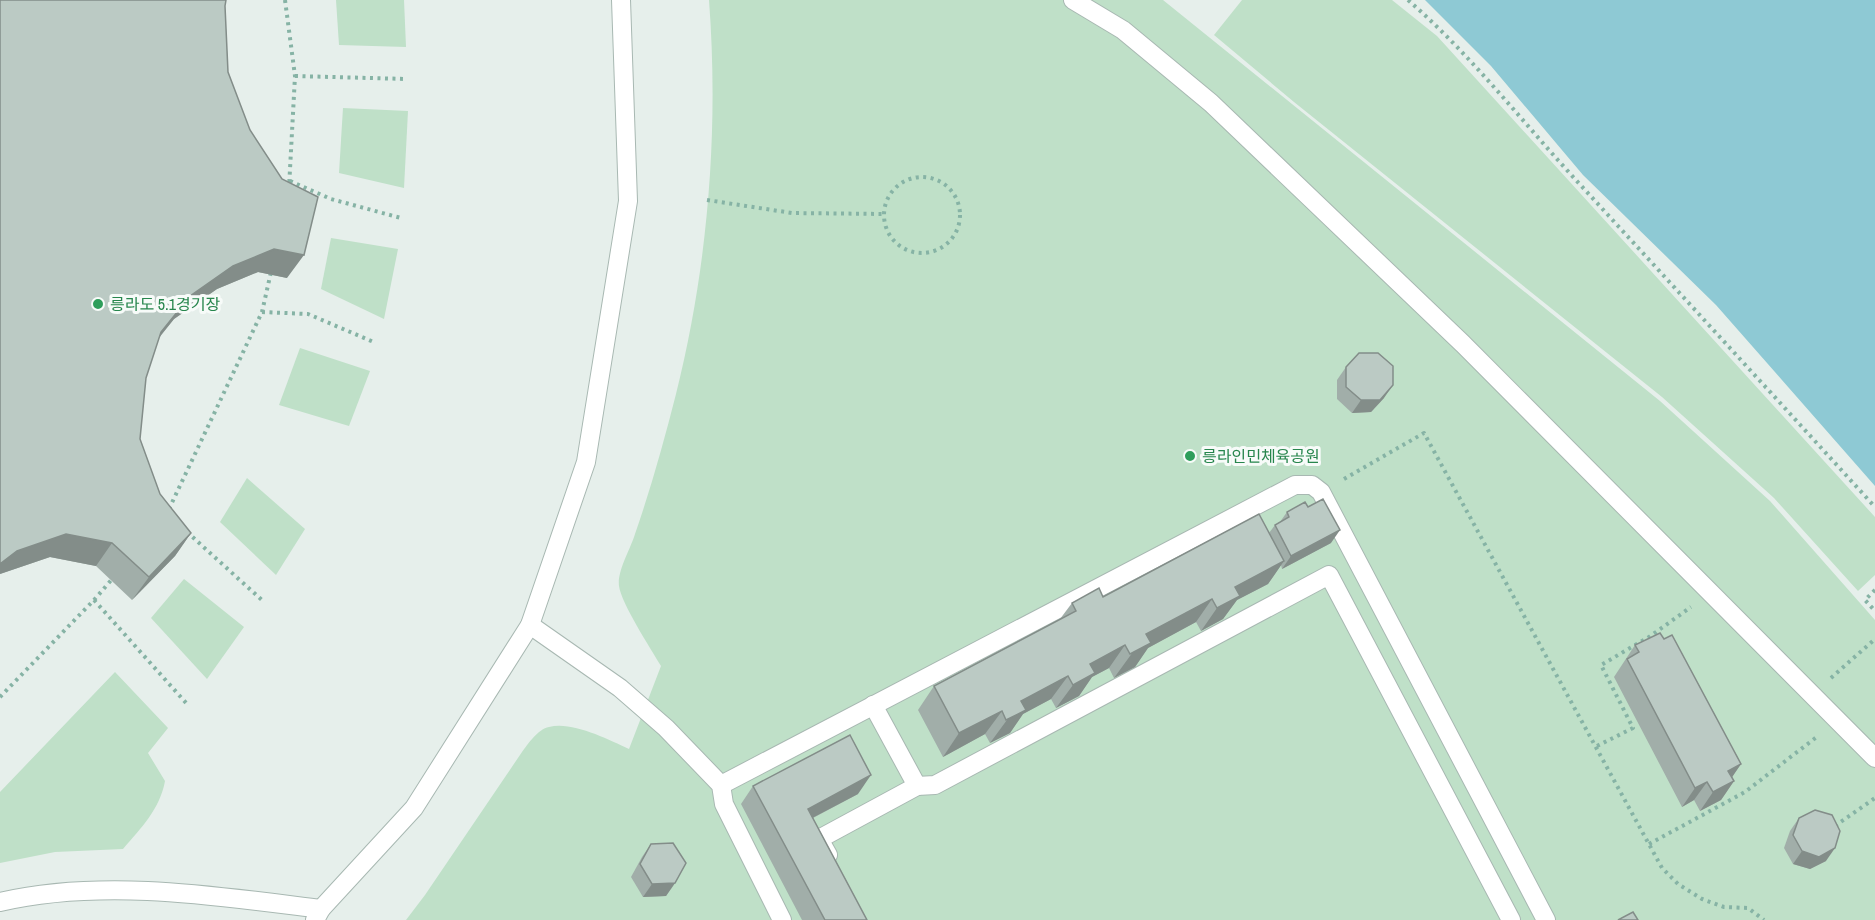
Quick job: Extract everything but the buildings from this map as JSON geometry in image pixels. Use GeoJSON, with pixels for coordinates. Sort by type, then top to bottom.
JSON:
{"type":"FeatureCollection","features":[{"type":"Feature","properties":{"kind":"street"},"geometry":{"type":"LineString","coordinates":[[0,902],[59,893],[122,891],[201,894],[318,915],[414,808],[530,625],[586,462],[628,201],[621,0]]}},
{"type":"Feature","properties":{"kind":"street"},"geometry":{"type":"LineString","coordinates":[[1073,0],[1123,30],[1211,103],[1463,344],[1875,758]]}},
{"type":"Feature","properties":{"kind":"street"},"geometry":{"type":"LineString","coordinates":[[721,785],[1295,485],[1312,485],[1321,492],[1546,920]]}},
{"type":"Feature","properties":{"kind":"street"},"geometry":{"type":"LineString","coordinates":[[836,869],[819,839],[917,786],[935,785],[1329,575],[1510,920]]}},
{"type":"Feature","properties":{"kind":"street"},"geometry":{"type":"LineString","coordinates":[[530,625],[620,688],[666,728],[721,785],[724,804],[782,920]]}},
{"type":"Feature","properties":{"kind":"street"},"geometry":{"type":"LineString","coordinates":[[873,705],[917,786]]}},
{"type":"Feature","properties":{"kind":"path"},"geometry":{"type":"LineString","coordinates":[[285,0],[295,76],[288,192]]}},
{"type":"Feature","properties":{"kind":"path"},"geometry":{"type":"LineString","coordinates":[[1408,0],[1431,20],[1487,78],[1573,177],[1875,507]]}},
{"type":"Feature","properties":{"kind":"path"},"geometry":{"type":"LineString","coordinates":[[295,76],[407,79]]}},
{"type":"Feature","properties":{"kind":"path"},"geometry":{"type":"LineString","coordinates":[[916,177],[942,182],[952,191],[958,202],[960,216],[958,229],[941,249],[928,253],[915,253],[903,248],[892,239],[886,228],[884,214],[886,201],[893,190],[916,177]]}},
{"type":"Feature","properties":{"kind":"path"},"geometry":{"type":"LineString","coordinates":[[290,181],[331,199],[401,218]]}},
{"type":"Feature","properties":{"kind":"path"},"geometry":{"type":"LineString","coordinates":[[707,200],[792,213],[884,214]]}},
{"type":"Feature","properties":{"kind":"path"},"geometry":{"type":"LineString","coordinates":[[168,512],[262,312],[271,268]]}},
{"type":"Feature","properties":{"kind":"path"},"geometry":{"type":"LineString","coordinates":[[262,312],[308,314],[376,343]]}},
{"type":"Feature","properties":{"kind":"path"},"geometry":{"type":"LineString","coordinates":[[1321,492],[1424,433],[1662,868],[1678,884],[1702,899],[1724,907],[1748,908],[1764,920]]}},
{"type":"Feature","properties":{"kind":"path"},"geometry":{"type":"LineString","coordinates":[[184,529],[264,602]]}},
{"type":"Feature","properties":{"kind":"path"},"geometry":{"type":"LineString","coordinates":[[0,697],[94,600],[116,574]]}},
{"type":"Feature","properties":{"kind":"path"},"geometry":{"type":"LineString","coordinates":[[1597,747],[1633,728],[1601,665],[1684,613],[1709,590]]}},
{"type":"Feature","properties":{"kind":"path"},"geometry":{"type":"LineString","coordinates":[[1875,590],[1865,600],[1875,611]]}},
{"type":"Feature","properties":{"kind":"path"},"geometry":{"type":"LineString","coordinates":[[94,600],[188,704]]}},
{"type":"Feature","properties":{"kind":"path"},"geometry":{"type":"LineString","coordinates":[[1812,695],[1875,639]]}},
{"type":"Feature","properties":{"kind":"path"},"geometry":{"type":"LineString","coordinates":[[1649,844],[1745,792],[1809,744],[1837,719]]}},
{"type":"Feature","properties":{"kind":"path"},"geometry":{"type":"LineString","coordinates":[[1834,826],[1875,798]]}},
{"type":"Feature","properties":{"kind":"green space"},"geometry":{"type":"Polygon","coordinates":[[[336,0],[404,0],[406,47],[339,45],[336,0]]]}},
{"type":"Feature","properties":{"kind":"green space","name":"릉라인민체육공원"},"geometry":{"type":"Polygon","coordinates":[[[709,0],[1163,0],[1660,401],[1770,501],[1875,620],[1875,920],[406,920],[522,752],[537,734],[545,728],[568,726],[629,749],[661,666],[625,603],[619,580],[667,429],[696,297],[703,248],[711,148],[713,99],[709,0]]]}},
{"type":"Feature","properties":{"kind":"green space"},"geometry":{"type":"Polygon","coordinates":[[[1242,0],[1392,0],[1437,36],[1875,517],[1875,575],[1858,591],[1774,498],[1662,397],[1294,102],[1214,35],[1242,0]]]}},
{"type":"Feature","properties":{"kind":"green space"},"geometry":{"type":"Polygon","coordinates":[[[343,108],[408,111],[404,188],[339,173],[343,108]]]}},
{"type":"Feature","properties":{"kind":"green space"},"geometry":{"type":"Polygon","coordinates":[[[331,238],[398,249],[384,319],[321,289],[331,238]]]}},
{"type":"Feature","properties":{"kind":"green space"},"geometry":{"type":"Polygon","coordinates":[[[300,348],[370,371],[349,426],[279,405],[300,348]]]}},
{"type":"Feature","properties":{"kind":"green space"},"geometry":{"type":"Polygon","coordinates":[[[247,478],[305,529],[276,575],[220,522],[247,478]]]}},
{"type":"Feature","properties":{"kind":"green space"},"geometry":{"type":"Polygon","coordinates":[[[184,579],[244,627],[207,679],[151,618],[184,579]]]}},
{"type":"Feature","properties":{"kind":"green space"},"geometry":{"type":"Polygon","coordinates":[[[115,672],[168,728],[148,753],[165,781],[154,809],[123,849],[55,852],[0,863],[0,792],[115,672]]]}},
{"type":"Feature","properties":{"kind":"water"},"geometry":{"type":"Polygon","coordinates":[[[1425,0],[1875,0],[1875,486],[1716,305],[1583,175],[1491,66],[1425,0]]]}},
{"type":"Feature","properties":{"kind":"place","name":"릉라도 5.1경기장"},"geometry":{"type":"Point","coordinates":[98,304]}},
{"type":"Feature","properties":{"kind":"place","name":"릉라인민체육공원"},"geometry":{"type":"Point","coordinates":[1190,456]}}]}
